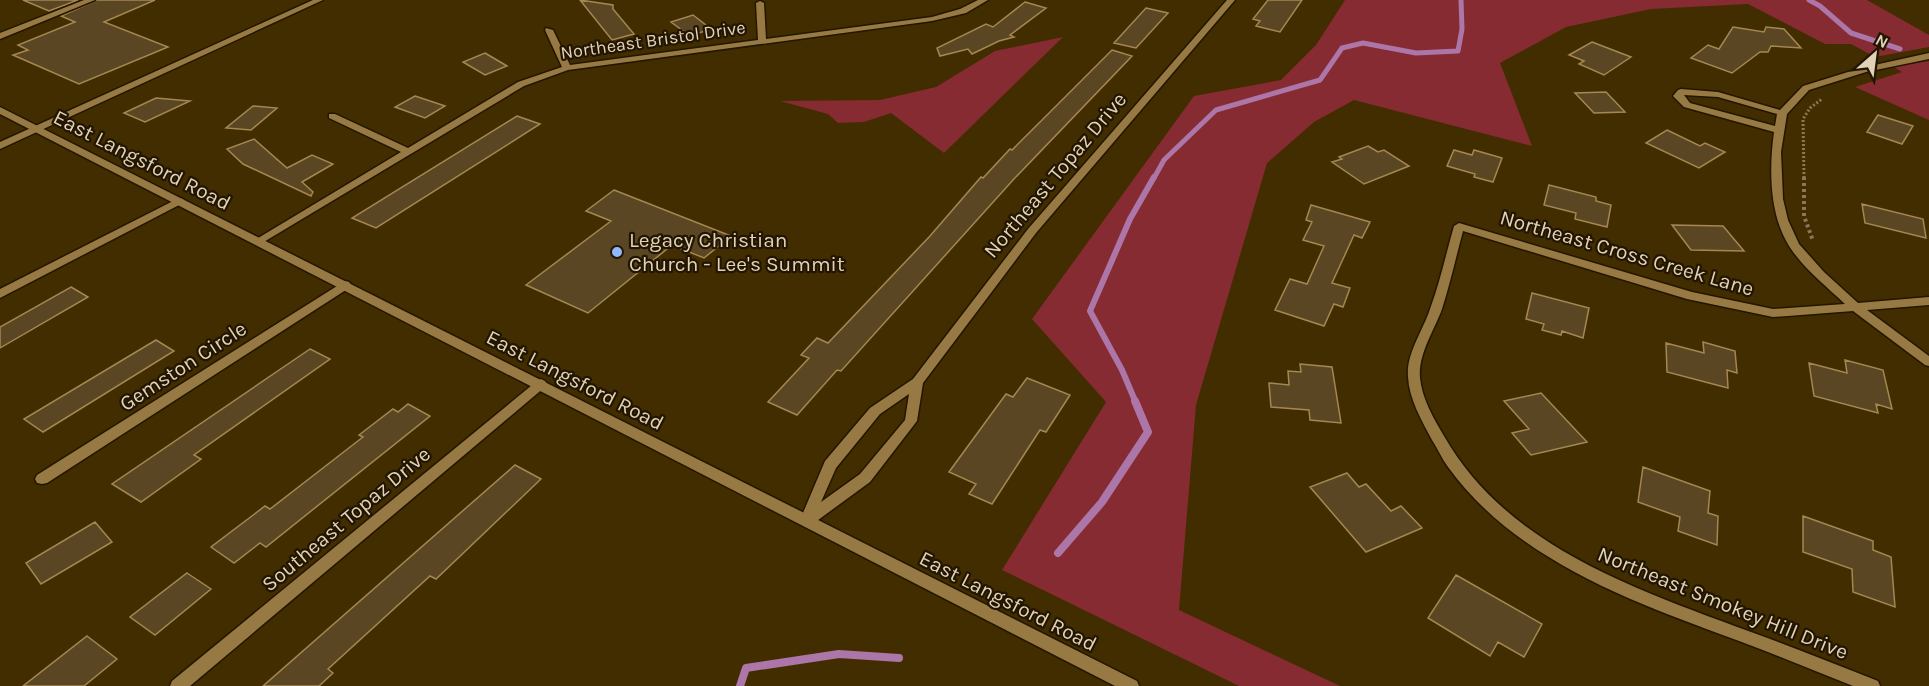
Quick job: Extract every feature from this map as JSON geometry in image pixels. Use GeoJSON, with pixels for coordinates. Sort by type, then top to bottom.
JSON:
{"type":"FeatureCollection","features":[{"type":"Feature","properties":{"kind":"street"},"geometry":{"type":"LineString","coordinates":[[0,36],[91,0]]}},
{"type":"Feature","properties":{"kind":"street"},"geometry":{"type":"LineString","coordinates":[[0,146],[320,0]]}},
{"type":"Feature","properties":{"kind":"street","name":"Northeast Bristol Drive"},"geometry":{"type":"LineString","coordinates":[[258,241],[521,84],[567,68],[762,40],[932,19],[963,11],[984,0]]}},
{"type":"Feature","properties":{"kind":"street","name":"Northeast Topaz Drive"},"geometry":{"type":"LineString","coordinates":[[807,520],[830,465],[875,411],[917,382],[1032,231],[1231,0]]}},
{"type":"Feature","properties":{"kind":"street"},"geometry":{"type":"LineString","coordinates":[[760,3],[762,40]]}},
{"type":"Feature","properties":{"kind":"street"},"geometry":{"type":"LineString","coordinates":[[549,30],[567,68]]}},
{"type":"Feature","properties":{"kind":"street"},"geometry":{"type":"LineString","coordinates":[[1929,56],[1820,82],[1806,88],[1782,112],[1776,152],[1778,199],[1783,220],[1794,245],[1820,275],[1857,308],[1929,362]]}},
{"type":"Feature","properties":{"kind":"street"},"geometry":{"type":"LineString","coordinates":[[1779,130],[1687,105],[1678,96],[1681,92],[1698,92],[1782,112]]}},
{"type":"Feature","properties":{"kind":"street","name":"East Langsford Road"},"geometry":{"type":"LineString","coordinates":[[0,110],[1131,686]]}},
{"type":"Feature","properties":{"kind":"street"},"geometry":{"type":"LineString","coordinates":[[332,116],[407,151]]}},
{"type":"Feature","properties":{"kind":"street"},"geometry":{"type":"LineString","coordinates":[[0,294],[179,201]]}},
{"type":"Feature","properties":{"kind":"street","name":"Northeast Cross Creek Lane"},"geometry":{"type":"LineString","coordinates":[[1459,226],[1691,296],[1773,313],[1929,302]]}},
{"type":"Feature","properties":{"kind":"street","name":"Northeast Smokey Hill Drive"},"geometry":{"type":"LineString","coordinates":[[1459,226],[1437,306],[1413,369],[1419,398],[1436,437],[1460,471],[1484,499],[1528,534],[1581,569],[1665,607],[1872,686]]}},
{"type":"Feature","properties":{"kind":"street","name":"Gemston Circle"},"geometry":{"type":"LineString","coordinates":[[42,479],[345,285]]}},
{"type":"Feature","properties":{"kind":"street","name":"Northeast Topaz Drive"},"geometry":{"type":"LineString","coordinates":[[807,520],[865,478],[911,421],[917,382]]}},
{"type":"Feature","properties":{"kind":"street","name":"Southeast Topaz Drive"},"geometry":{"type":"LineString","coordinates":[[178,686],[541,384]]}},
{"type":"Feature","properties":{"kind":"path"},"geometry":{"type":"LineString","coordinates":[[1815,246],[1804,216],[1803,119],[1810,108],[1830,93]]}},
{"type":"Feature","properties":{"kind":"shaded area"},"geometry":{"type":"Polygon","coordinates":[[[1345,0],[1867,0],[1929,35],[1929,47],[1875,57],[1851,44],[1825,44],[1748,4],[1651,9],[1566,27],[1500,63],[1532,146],[1354,100],[1314,122],[1267,163],[1196,405],[1179,610],[1340,686],[1239,686],[1002,570],[1106,402],[1032,319],[1194,96],[1281,80],[1316,45],[1345,0]]]}},
{"type":"Feature","properties":{"kind":"shaded area"},"geometry":{"type":"Polygon","coordinates":[[[1063,37],[944,153],[891,113],[864,122],[838,123],[828,114],[780,101],[880,100],[936,87],[995,51],[1063,37]]]}},
{"type":"Feature","properties":{"kind":"shaded area"},"geometry":{"type":"Polygon","coordinates":[[[1929,61],[1929,120],[1855,87],[1902,72],[1892,66],[1929,61]]]}},
{"type":"Feature","properties":{"kind":"building"},"geometry":{"type":"Polygon","coordinates":[[[23,0],[78,0],[49,11],[23,0]]]}},
{"type":"Feature","properties":{"kind":"building"},"geometry":{"type":"Polygon","coordinates":[[[97,0],[155,0],[104,22],[168,47],[79,84],[13,55],[28,50],[18,45],[75,22],[61,16],[97,0]]]}},
{"type":"Feature","properties":{"kind":"building"},"geometry":{"type":"Polygon","coordinates":[[[580,0],[613,5],[613,9],[634,34],[612,40],[580,0]]]}},
{"type":"Feature","properties":{"kind":"building"},"geometry":{"type":"Polygon","coordinates":[[[1268,0],[1302,0],[1280,32],[1256,26],[1260,21],[1253,19],[1268,0]]]}},
{"type":"Feature","properties":{"kind":"building"},"geometry":{"type":"Polygon","coordinates":[[[1025,2],[1046,8],[1010,35],[1014,37],[999,41],[972,54],[968,49],[940,56],[937,48],[986,24],[993,27],[1025,2]]]}},
{"type":"Feature","properties":{"kind":"building"},"geometry":{"type":"Polygon","coordinates":[[[1146,8],[1168,13],[1136,48],[1114,43],[1146,8]]]}},
{"type":"Feature","properties":{"kind":"building"},"geometry":{"type":"Polygon","coordinates":[[[693,15],[711,29],[690,36],[671,22],[693,15]]]}},
{"type":"Feature","properties":{"kind":"building"},"geometry":{"type":"Polygon","coordinates":[[[1733,27],[1764,32],[1766,27],[1784,29],[1801,48],[1771,46],[1768,52],[1760,52],[1732,73],[1691,58],[1708,45],[1719,49],[1733,27]]]}},
{"type":"Feature","properties":{"kind":"building"},"geometry":{"type":"Polygon","coordinates":[[[1592,42],[1631,57],[1604,75],[1579,64],[1584,61],[1569,55],[1592,42]]]}},
{"type":"Feature","properties":{"kind":"building"},"geometry":{"type":"Polygon","coordinates":[[[1112,50],[1132,56],[1013,180],[841,371],[837,370],[797,415],[768,402],[809,358],[801,355],[817,338],[828,343],[930,236],[981,177],[983,178],[1010,149],[1012,150],[1112,50]]]}},
{"type":"Feature","properties":{"kind":"building"},"geometry":{"type":"Polygon","coordinates":[[[485,53],[507,66],[485,75],[463,62],[485,53]]]}},
{"type":"Feature","properties":{"kind":"building"},"geometry":{"type":"Polygon","coordinates":[[[1606,92],[1625,112],[1594,113],[1575,93],[1606,92]]]}},
{"type":"Feature","properties":{"kind":"building"},"geometry":{"type":"Polygon","coordinates":[[[415,96],[445,106],[425,118],[395,107],[415,96]]]}},
{"type":"Feature","properties":{"kind":"building"},"geometry":{"type":"Polygon","coordinates":[[[156,98],[190,101],[145,122],[124,113],[156,98]]]}},
{"type":"Feature","properties":{"kind":"building"},"geometry":{"type":"Polygon","coordinates":[[[253,106],[277,108],[251,130],[226,128],[253,106]]]}},
{"type":"Feature","properties":{"kind":"building"},"geometry":{"type":"Polygon","coordinates":[[[1878,115],[1913,126],[1902,144],[1867,132],[1878,115]]]}},
{"type":"Feature","properties":{"kind":"building"},"geometry":{"type":"Polygon","coordinates":[[[517,116],[540,124],[376,228],[352,218],[517,116]]]}},
{"type":"Feature","properties":{"kind":"building"},"geometry":{"type":"Polygon","coordinates":[[[1667,130],[1700,146],[1705,143],[1725,152],[1699,168],[1646,143],[1667,130]]]}},
{"type":"Feature","properties":{"kind":"building"},"geometry":{"type":"Polygon","coordinates":[[[254,139],[287,168],[312,155],[333,164],[302,182],[313,192],[311,196],[243,164],[227,149],[254,139]]]}},
{"type":"Feature","properties":{"kind":"building"},"geometry":{"type":"Polygon","coordinates":[[[1368,146],[1378,152],[1384,150],[1409,166],[1364,184],[1332,162],[1368,146]]]}},
{"type":"Feature","properties":{"kind":"building"},"geometry":{"type":"Polygon","coordinates":[[[1454,150],[1472,155],[1474,150],[1502,158],[1493,182],[1447,166],[1454,150]]]}},
{"type":"Feature","properties":{"kind":"building"},"geometry":{"type":"Polygon","coordinates":[[[1549,185],[1596,197],[1596,201],[1611,205],[1607,227],[1575,219],[1576,213],[1544,205],[1549,185]]]}},
{"type":"Feature","properties":{"kind":"building","name":"Legacy Christian Church - Lee's Summit"},"geometry":{"type":"Polygon","coordinates":[[[614,190],[731,236],[704,258],[672,245],[588,313],[526,285],[611,221],[586,211],[614,190]]]}},
{"type":"Feature","properties":{"kind":"building"},"geometry":{"type":"Polygon","coordinates":[[[1862,204],[1923,219],[1926,238],[1865,223],[1862,204]]]}},
{"type":"Feature","properties":{"kind":"building"},"geometry":{"type":"Polygon","coordinates":[[[1311,205],[1370,222],[1362,238],[1354,235],[1332,283],[1350,288],[1343,307],[1334,304],[1324,326],[1275,310],[1290,279],[1307,284],[1324,246],[1303,240],[1312,222],[1306,220],[1311,205]]]}},
{"type":"Feature","properties":{"kind":"building"},"geometry":{"type":"Polygon","coordinates":[[[1672,225],[1723,226],[1744,251],[1691,250],[1672,225]]]}},
{"type":"Feature","properties":{"kind":"building"},"geometry":{"type":"Polygon","coordinates":[[[71,287],[88,297],[0,348],[0,327],[71,287]]]}},
{"type":"Feature","properties":{"kind":"building"},"geometry":{"type":"Polygon","coordinates":[[[1532,293],[1589,308],[1583,338],[1562,331],[1561,335],[1542,330],[1544,324],[1526,319],[1532,293]]]}},
{"type":"Feature","properties":{"kind":"building"},"geometry":{"type":"Polygon","coordinates":[[[156,340],[174,351],[43,432],[24,419],[156,340]]]}},
{"type":"Feature","properties":{"kind":"building"},"geometry":{"type":"Polygon","coordinates":[[[1703,342],[1735,351],[1737,373],[1727,370],[1728,388],[1667,372],[1666,343],[1704,353],[1703,342]]]}},
{"type":"Feature","properties":{"kind":"building"},"geometry":{"type":"Polygon","coordinates":[[[310,349],[330,359],[194,455],[201,459],[141,502],[112,484],[310,349]]]}},
{"type":"Feature","properties":{"kind":"building"},"geometry":{"type":"Polygon","coordinates":[[[1845,360],[1883,370],[1892,409],[1876,404],[1878,413],[1814,396],[1809,363],[1847,373],[1845,360]]]}},
{"type":"Feature","properties":{"kind":"building"},"geometry":{"type":"Polygon","coordinates":[[[1300,364],[1332,367],[1341,423],[1310,420],[1309,410],[1271,407],[1269,383],[1289,385],[1288,371],[1301,372],[1300,364]]]}},
{"type":"Feature","properties":{"kind":"building"},"geometry":{"type":"Polygon","coordinates":[[[1027,378],[1070,395],[1046,432],[1040,430],[992,504],[969,494],[976,484],[949,472],[1006,394],[1013,397],[1027,378]]]}},
{"type":"Feature","properties":{"kind":"building"},"geometry":{"type":"Polygon","coordinates":[[[1541,393],[1587,442],[1531,455],[1512,433],[1529,429],[1504,401],[1541,393]]]}},
{"type":"Feature","properties":{"kind":"building"},"geometry":{"type":"Polygon","coordinates":[[[408,404],[430,416],[266,547],[260,543],[234,563],[211,547],[265,506],[270,509],[363,437],[359,435],[393,409],[398,412],[408,404]]]}},
{"type":"Feature","properties":{"kind":"building"},"geometry":{"type":"Polygon","coordinates":[[[515,465],[541,479],[436,579],[430,576],[328,669],[333,673],[319,686],[263,686],[515,465]]]}},
{"type":"Feature","properties":{"kind":"building"},"geometry":{"type":"Polygon","coordinates":[[[1643,467],[1710,491],[1708,513],[1718,516],[1717,545],[1678,531],[1680,517],[1638,502],[1643,467]]]}},
{"type":"Feature","properties":{"kind":"building"},"geometry":{"type":"Polygon","coordinates":[[[1347,473],[1359,487],[1366,484],[1391,511],[1401,506],[1422,528],[1366,552],[1310,487],[1347,473]]]}},
{"type":"Feature","properties":{"kind":"building"},"geometry":{"type":"Polygon","coordinates":[[[1803,516],[1873,541],[1873,550],[1891,557],[1895,607],[1853,592],[1852,569],[1803,552],[1803,516]]]}},
{"type":"Feature","properties":{"kind":"building"},"geometry":{"type":"Polygon","coordinates":[[[95,522],[112,542],[41,584],[26,563],[95,522]]]}},
{"type":"Feature","properties":{"kind":"building"},"geometry":{"type":"Polygon","coordinates":[[[187,573],[211,589],[155,635],[130,617],[187,573]]]}},
{"type":"Feature","properties":{"kind":"building"},"geometry":{"type":"Polygon","coordinates":[[[1456,575],[1542,624],[1524,657],[1498,642],[1490,656],[1428,618],[1456,575]]]}},
{"type":"Feature","properties":{"kind":"building"},"geometry":{"type":"Polygon","coordinates":[[[87,636],[117,659],[84,686],[23,686],[87,636]]]}},
{"type":"Feature","properties":{"kind":"waterway"},"geometry":{"type":"LineString","coordinates":[[1154,178],[1164,160],[1216,110],[1320,80],[1342,48],[1363,43],[1416,53],[1458,51],[1462,29],[1461,0]]}},
{"type":"Feature","properties":{"kind":"waterway"},"geometry":{"type":"LineString","coordinates":[[1809,0],[1820,6],[1851,33],[1900,49]]}},
{"type":"Feature","properties":{"kind":"waterway"},"geometry":{"type":"LineString","coordinates":[[1136,403],[1122,370],[1090,311],[1130,219],[1154,177]]}},
{"type":"Feature","properties":{"kind":"waterway"},"geometry":{"type":"LineString","coordinates":[[1058,553],[1102,502],[1148,432],[1135,401]]}},
{"type":"Feature","properties":{"kind":"waterway"},"geometry":{"type":"LineString","coordinates":[[740,686],[746,668],[839,654],[899,658]]}},
{"type":"Feature","properties":{"kind":"place","name":"Legacy Christian Church - Lee's Summit"},"geometry":{"type":"Point","coordinates":[617,252]}}]}
